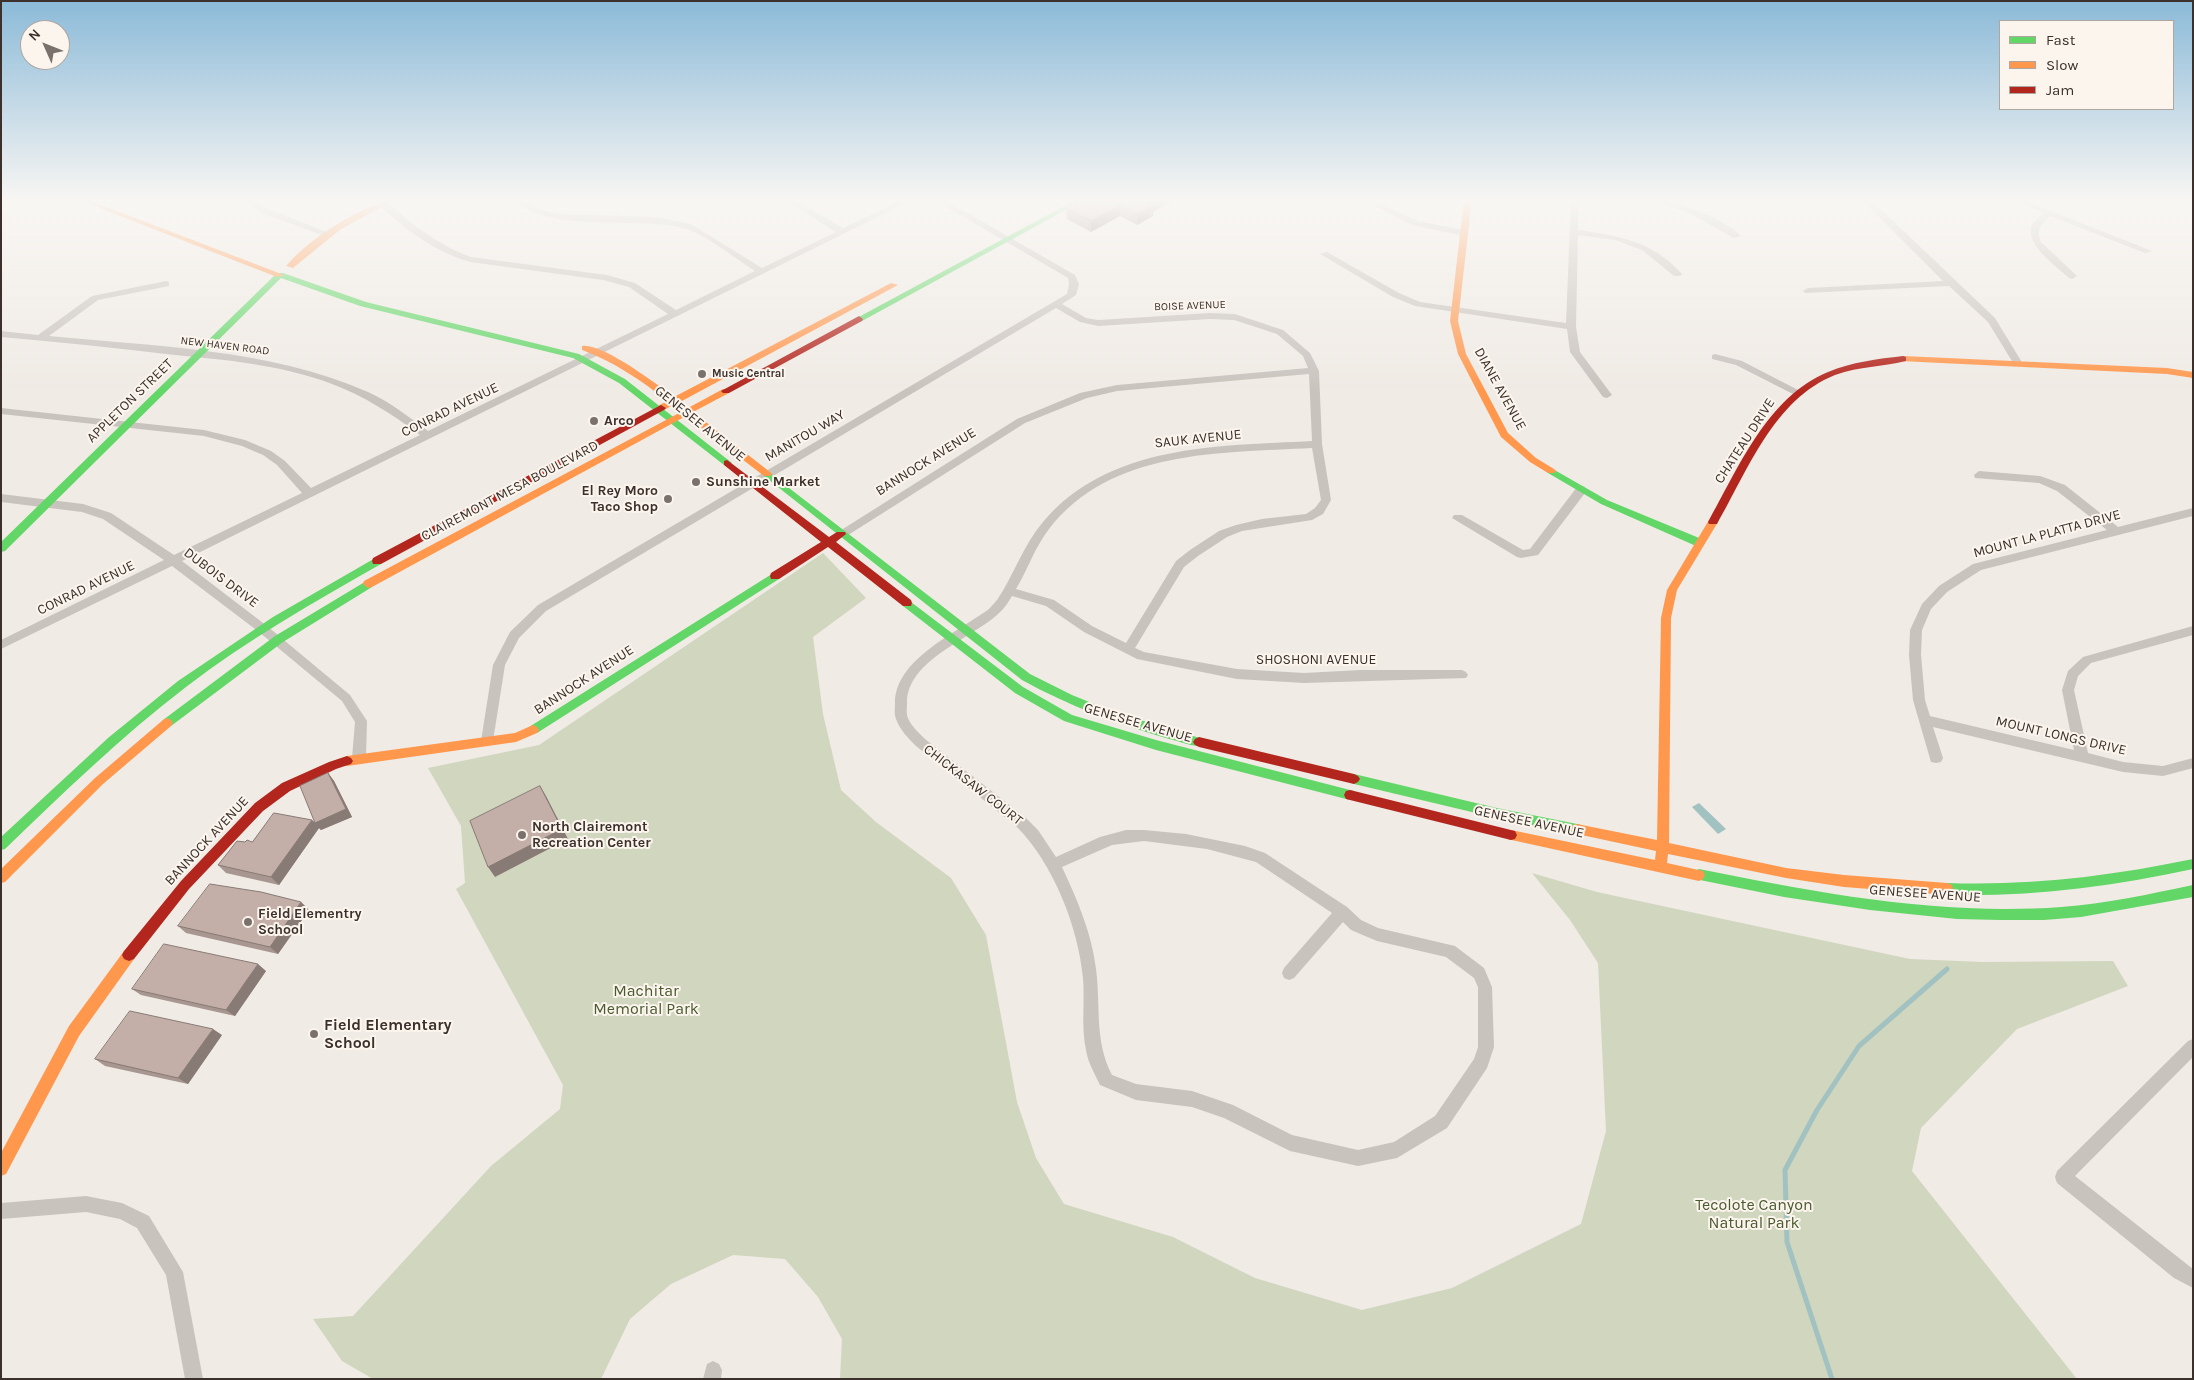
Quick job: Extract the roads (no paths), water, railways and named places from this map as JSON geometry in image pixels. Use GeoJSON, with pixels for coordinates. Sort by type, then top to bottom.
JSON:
{"type":"FeatureCollection","features":[{"type":"Feature","properties":{"kind":"main road","name":"GENESEE AVENUE"},"geometry":{"type":"LineString","coordinates":[[249,263],[393,312],[584,359],[615,376],[950,639],[1038,703],[1068,718],[1099,729],[1484,829],[1660,867],[1807,896],[1870,906],[1940,913],[2087,912],[2152,903],[2193,891]]}},
{"type":"Feature","properties":{"kind":"main road","name":"GENESEE AVENUE"},"geometry":{"type":"LineString","coordinates":[[282,263],[383,301],[580,346],[597,352],[636,374],[674,402],[964,630],[1040,686],[1062,699],[1108,718],[1506,815],[1663,846],[1728,862],[1870,884],[1924,889],[2063,888],[2120,881],[2193,864]]}},
{"type":"Feature","properties":{"kind":"main road","name":"CLAIREMONT MESA BOULEVARD"},"geometry":{"type":"LineString","coordinates":[[1,878],[83,795],[149,736],[202,694],[277,640],[381,578],[961,263]]}},
{"type":"Feature","properties":{"kind":"main road","name":"DIANE AVENUE"},"geometry":{"type":"LineString","coordinates":[[1461,263],[1454,321],[1462,354],[1504,435],[1533,460],[1581,490],[1604,502],[1700,543]]}},
{"type":"Feature","properties":{"kind":"main road","name":"APPLETON STREET"},"geometry":{"type":"LineString","coordinates":[[1,548],[280,275]]}},
{"type":"Feature","properties":{"kind":"main road","name":"CLAIREMONT MESA BOULEVARD"},"geometry":{"type":"LineString","coordinates":[[1,845],[60,787],[129,727],[185,683],[263,629],[369,565],[902,281]]}},
{"type":"Feature","properties":{"kind":"main road","name":"CHATEAU DRIVE"},"geometry":{"type":"LineString","coordinates":[[1660,867],[1663,846],[1666,618],[1672,590],[1776,415],[1797,392],[1828,374],[1850,367],[1873,362],[1923,359],[2167,371],[2193,375]]}},
{"type":"Feature","properties":{"kind":"main road","name":"BANNOCK AVENUE"},"geometry":{"type":"LineString","coordinates":[[1,1169],[74,1031],[132,951],[185,885],[259,806],[286,787],[333,765],[359,758],[516,737],[533,730],[841,534]]}},
{"type":"Feature","properties":{"kind":"street"},"geometry":{"type":"LineString","coordinates":[[503,263],[604,277],[632,285],[675,314]]}},
{"type":"Feature","properties":{"kind":"street"},"geometry":{"type":"LineString","coordinates":[[749,263],[762,272]]}},
{"type":"Feature","properties":{"kind":"street","name":"CONRAD AVENUE"},"geometry":{"type":"LineString","coordinates":[[1,646],[779,263]]}},
{"type":"Feature","properties":{"kind":"street","name":"MANITOU WAY"},"geometry":{"type":"LineString","coordinates":[[487,741],[500,665],[514,635],[542,608],[1057,306],[1071,295],[1074,284],[1072,277],[1050,263]]}},
{"type":"Feature","properties":{"kind":"street"},"geometry":{"type":"LineString","coordinates":[[1340,263],[1396,296],[1418,304],[1571,327]]}},
{"type":"Feature","properties":{"kind":"street"},"geometry":{"type":"LineString","coordinates":[[1574,263],[1571,327],[1575,352],[1607,395]]}},
{"type":"Feature","properties":{"kind":"street"},"geometry":{"type":"LineString","coordinates":[[1664,263],[1677,274]]}},
{"type":"Feature","properties":{"kind":"street"},"geometry":{"type":"LineString","coordinates":[[1931,263],[1992,320],[2018,364]]}},
{"type":"Feature","properties":{"kind":"street"},"geometry":{"type":"LineString","coordinates":[[2059,263],[2072,276]]}},
{"type":"Feature","properties":{"kind":"street"},"geometry":{"type":"LineString","coordinates":[[280,275],[290,266]]}},
{"type":"Feature","properties":{"kind":"street"},"geometry":{"type":"LineString","coordinates":[[1808,291],[1951,283]]}},
{"type":"Feature","properties":{"kind":"street"},"geometry":{"type":"LineString","coordinates":[[40,338],[95,298],[166,284]]}},
{"type":"Feature","properties":{"kind":"street","name":"BOISE AVENUE"},"geometry":{"type":"LineString","coordinates":[[1057,306],[1083,320],[1098,323],[1210,316],[1235,317],[1263,324],[1280,332],[1307,355],[1314,371],[1317,444],[1326,500],[1319,511],[1308,517],[1240,528],[1223,534],[1194,553],[1180,564],[1128,649]]}},
{"type":"Feature","properties":{"kind":"street","name":"NEW HAVEN ROAD"},"geometry":{"type":"LineString","coordinates":[[1,334],[200,354],[280,366],[336,381],[365,393],[405,416],[428,436]]}},
{"type":"Feature","properties":{"kind":"street"},"geometry":{"type":"LineString","coordinates":[[1714,357],[1739,363],[1797,392]]}},
{"type":"Feature","properties":{"kind":"street","name":"BANNOCK AVENUE"},"geometry":{"type":"LineString","coordinates":[[841,534],[1021,421],[1076,398],[1117,388],[1314,371]]}},
{"type":"Feature","properties":{"kind":"street"},"geometry":{"type":"LineString","coordinates":[[1,411],[204,433],[245,443],[267,454],[281,464],[310,494]]}},
{"type":"Feature","properties":{"kind":"street","name":"SAUK AVENUE"},"geometry":{"type":"LineString","coordinates":[[950,639],[995,610],[1045,526],[1082,489],[1110,474],[1144,461],[1170,456],[1317,444]]}},
{"type":"Feature","properties":{"kind":"street"},"geometry":{"type":"LineString","coordinates":[[1980,475],[2040,480],[2061,488],[2115,531]]}},
{"type":"Feature","properties":{"kind":"street"},"geometry":{"type":"LineString","coordinates":[[1458,518],[1522,554],[1534,552],[1581,490]]}},
{"type":"Feature","properties":{"kind":"street","name":"DUBOIS DRIVE"},"geometry":{"type":"LineString","coordinates":[[1,498],[83,508],[107,516],[174,560],[277,640],[346,698],[361,721],[359,758]]}},
{"type":"Feature","properties":{"kind":"street","name":"MOUNT LA PLATTA DRIVE"},"geometry":{"type":"LineString","coordinates":[[1936,758],[1919,700],[1915,655],[1916,630],[1926,607],[1943,589],[1977,567],[2193,512]]}},
{"type":"Feature","properties":{"kind":"street","name":"SHOSHONI AVENUE"},"geometry":{"type":"LineString","coordinates":[[1008,591],[1050,603],[1088,629],[1141,656],[1237,674],[1304,678],[1360,675],[1462,676]]}},
{"type":"Feature","properties":{"kind":"street"},"geometry":{"type":"LineString","coordinates":[[2082,757],[2068,690],[2072,674],[2088,660],[2193,630]]}},
{"type":"Feature","properties":{"kind":"street","name":"CHICKASAW COURT"},"geometry":{"type":"LineString","coordinates":[[950,639],[935,650],[910,677],[900,698],[902,720],[916,740],[998,802],[1032,832],[1056,864],[1071,902],[1089,969],[1093,1053],[1106,1080],[1136,1092],[1192,1099],[1226,1110],[1290,1143],[1358,1158],[1397,1150],[1441,1122],[1481,1063],[1486,1047],[1485,987],[1479,973],[1450,951],[1377,934],[1356,925],[1342,912]]}},
{"type":"Feature","properties":{"kind":"street","name":"MOUNT LONGS DRIVE"},"geometry":{"type":"LineString","coordinates":[[1924,720],[2123,767],[2163,771],[2193,763]]}},
{"type":"Feature","properties":{"kind":"street"},"geometry":{"type":"LineString","coordinates":[[1056,864],[1112,839],[1131,835],[1156,835],[1245,852],[1260,857],[1342,912],[1289,973]]}},
{"type":"Feature","properties":{"kind":"street"},"geometry":{"type":"LineString","coordinates":[[2193,1046],[2063,1178],[2180,1272],[2193,1279]]}},
{"type":"Feature","properties":{"kind":"street"},"geometry":{"type":"LineString","coordinates":[[1,1211],[86,1204],[122,1211],[143,1222],[174,1272],[194,1379]]}},
{"type":"Feature","properties":{"kind":"water"},"geometry":{"type":"Polygon","coordinates":[[[1699,803],[1726,829],[1718,834],[1692,807],[1699,803]]]}},
{"type":"Feature","properties":{"kind":"waterway"},"geometry":{"type":"LineString","coordinates":[[1832,1379],[1787,1242],[1785,1170],[1817,1110],[1859,1046],[1947,969]]}},
{"type":"Feature","properties":{"kind":"place","name":"Music Central"},"geometry":{"type":"Point","coordinates":[702,374]}},
{"type":"Feature","properties":{"kind":"place","name":"Arco"},"geometry":{"type":"Point","coordinates":[594,421]}},
{"type":"Feature","properties":{"kind":"place","name":"Sunshine Market"},"geometry":{"type":"Point","coordinates":[696,482]}},
{"type":"Feature","properties":{"kind":"place","name":"El Rey Moro Taco Shop"},"geometry":{"type":"Point","coordinates":[668,499]}},
{"type":"Feature","properties":{"kind":"place","name":"North Clairemont Recreation Center"},"geometry":{"type":"Point","coordinates":[522,835]}},
{"type":"Feature","properties":{"kind":"place","name":"Field Elementry School"},"geometry":{"type":"Point","coordinates":[248,922]}},
{"type":"Feature","properties":{"kind":"place","name":"Field Elementary School"},"geometry":{"type":"Point","coordinates":[314,1034]}},
{"type":"Feature","properties":{"kind":"park label","name":"Machitar Memorial Park"},"geometry":{"type":"Point","coordinates":[646,1000]}},
{"type":"Feature","properties":{"kind":"park label","name":"Tecolote Canyon Natural Park"},"geometry":{"type":"Point","coordinates":[1754,1214]}}]}
